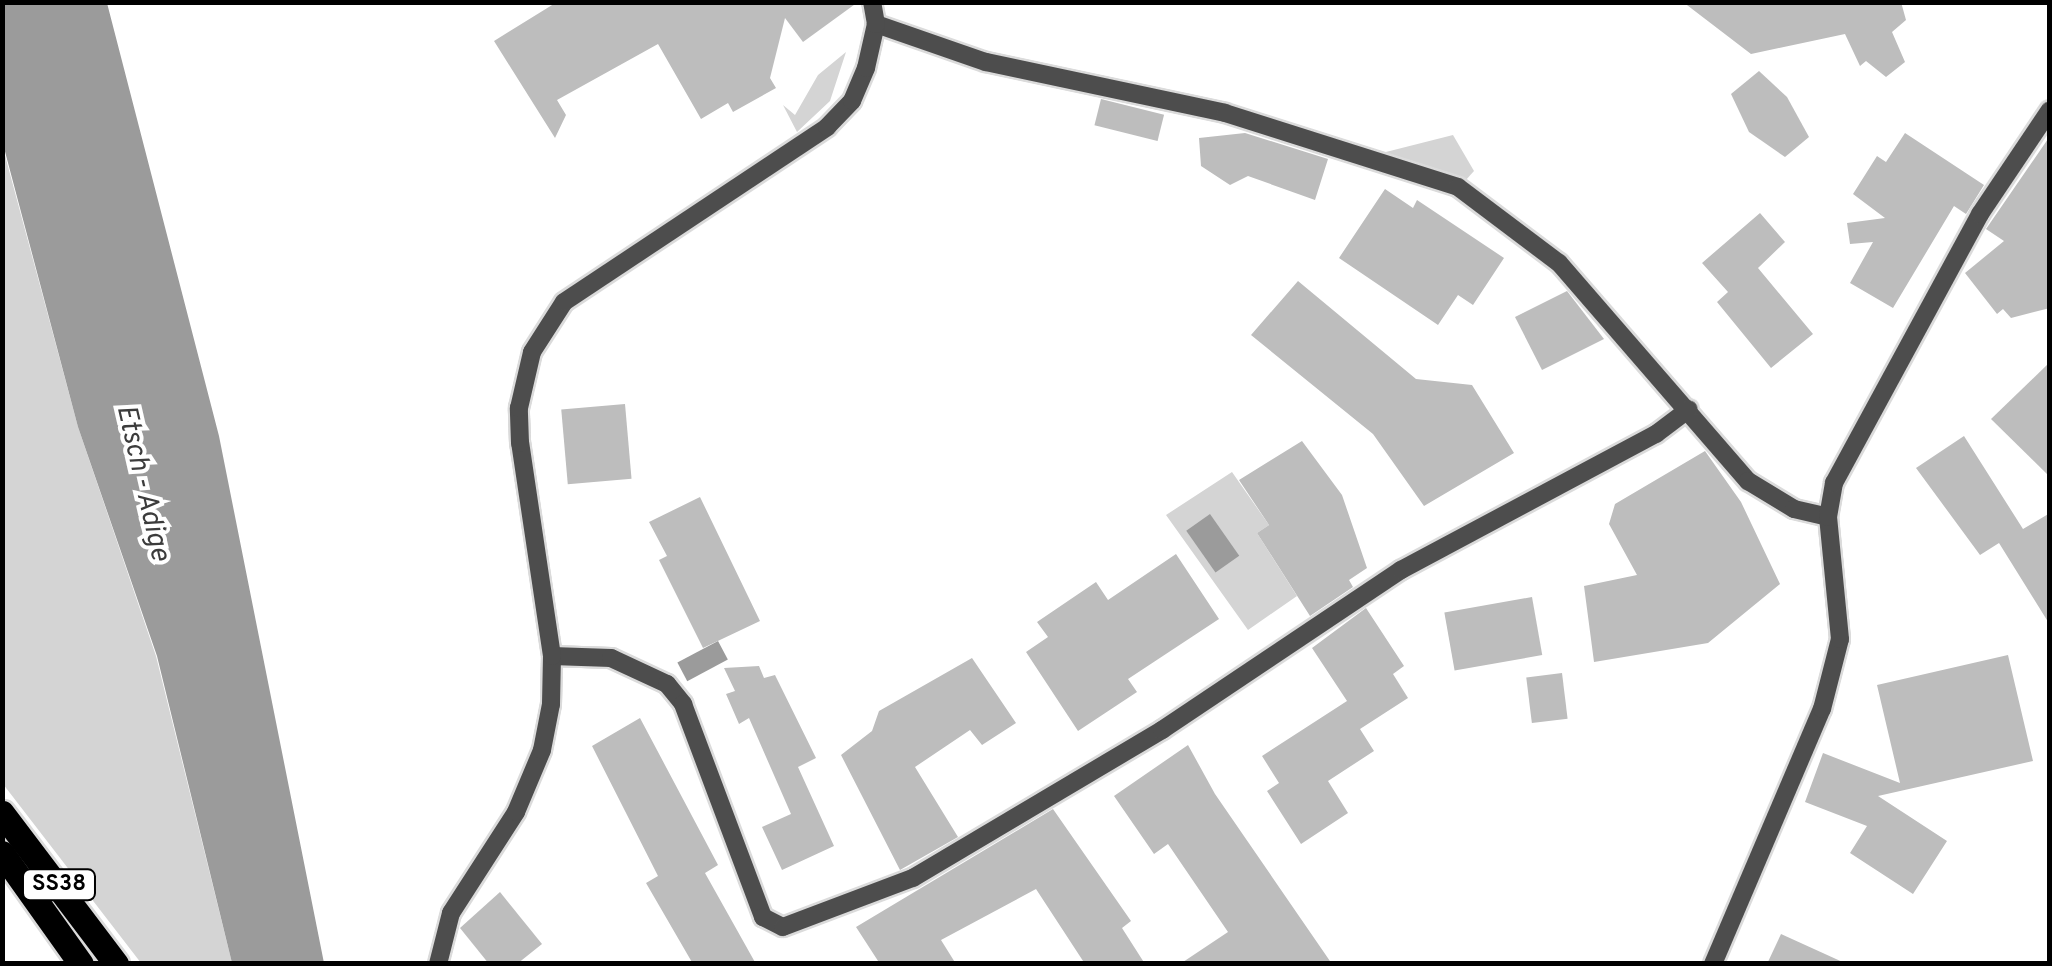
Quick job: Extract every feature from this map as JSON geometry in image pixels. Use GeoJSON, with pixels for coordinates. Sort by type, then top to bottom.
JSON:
{"type":"FeatureCollection","features":[{"type":"Feature","properties":{"kind":"main road","name":"SS38"},"geometry":{"type":"LineString","coordinates":[[2,813],[116,964]]}},
{"type":"Feature","properties":{"kind":"main road","name":"SS38"},"geometry":{"type":"LineString","coordinates":[[2,853],[80,964]]}},
{"type":"Feature","properties":{"kind":"street"},"geometry":{"type":"LineString","coordinates":[[438,964],[451,913],[516,812],[542,750],[552,656],[519,408],[543,330],[564,302],[827,127],[852,101],[876,24],[872,2]]}},
{"type":"Feature","properties":{"kind":"street"},"geometry":{"type":"LineString","coordinates":[[876,24],[986,62],[1225,112],[1458,187],[1560,263],[1768,497],[1828,517]]}},
{"type":"Feature","properties":{"kind":"street"},"geometry":{"type":"LineString","coordinates":[[1713,964],[1822,709],[1840,639],[1828,517],[1834,484],[1980,214],[2050,110]]}},
{"type":"Feature","properties":{"kind":"street"},"geometry":{"type":"LineString","coordinates":[[552,656],[611,658],[667,684],[683,704],[763,918],[783,926],[913,878],[1162,730],[1401,570],[1656,434],[1689,409]]}},
{"type":"Feature","properties":{"kind":"shaded area"},"geometry":{"type":"Polygon","coordinates":[[[846,52],[830,101],[797,132],[783,105],[795,115],[818,75],[846,52]]]}},
{"type":"Feature","properties":{"kind":"shaded area"},"geometry":{"type":"Polygon","coordinates":[[[1453,135],[1474,171],[1465,181],[1378,154],[1453,135]]]}},
{"type":"Feature","properties":{"kind":"shaded area"},"geometry":{"type":"Polygon","coordinates":[[[2,144],[78,427],[156,656],[232,963],[141,963],[3,784],[2,144]]]}},
{"type":"Feature","properties":{"kind":"shaded area"},"geometry":{"type":"Polygon","coordinates":[[[1232,472],[1269,525],[1257,533],[1297,596],[1248,630],[1166,515],[1232,472]]]}},
{"type":"Feature","properties":{"kind":"water","name":"Etsch - Adige"},"geometry":{"type":"Polygon","coordinates":[[[2,3],[107,3],[219,436],[324,963],[232,963],[157,656],[78,427],[3,144],[2,3]]]}},
{"type":"Feature","properties":{"kind":"water"},"geometry":{"type":"Polygon","coordinates":[[[1210,514],[1239,556],[1215,572],[1186,531],[1210,514]]]}},
{"type":"Feature","properties":{"kind":"water"},"geometry":{"type":"Polygon","coordinates":[[[718,641],[728,660],[687,681],[677,663],[718,641]]]}},
{"type":"Feature","properties":{"kind":"building"},"geometry":{"type":"Polygon","coordinates":[[[557,2],[858,2],[803,42],[785,18],[770,78],[776,88],[733,112],[728,103],[701,119],[658,44],[557,100],[566,115],[555,138],[494,41],[557,2]]]}},
{"type":"Feature","properties":{"kind":"building"},"geometry":{"type":"Polygon","coordinates":[[[1683,2],[1901,2],[1906,20],[1892,32],[1905,62],[1886,77],[1866,61],[1860,66],[1845,34],[1751,54],[1683,2]]]}},
{"type":"Feature","properties":{"kind":"building"},"geometry":{"type":"Polygon","coordinates":[[[1759,71],[1787,97],[1809,137],[1785,157],[1749,132],[1731,94],[1759,71]]]}},
{"type":"Feature","properties":{"kind":"building"},"geometry":{"type":"Polygon","coordinates":[[[1101,99],[1164,115],[1158,141],[1094,125],[1101,99]]]}},
{"type":"Feature","properties":{"kind":"building"},"geometry":{"type":"Polygon","coordinates":[[[1245,133],[1328,159],[1315,200],[1248,176],[1230,185],[1201,166],[1199,138],[1245,133]]]}},
{"type":"Feature","properties":{"kind":"building"},"geometry":{"type":"Polygon","coordinates":[[[1905,133],[1984,185],[1966,214],[1954,206],[1893,308],[1850,283],[1873,242],[1850,244],[1847,223],[1885,218],[1853,194],[1877,156],[1886,162],[1905,133]]]}},
{"type":"Feature","properties":{"kind":"building"},"geometry":{"type":"Polygon","coordinates":[[[2050,136],[2050,308],[2011,318],[2003,309],[1997,314],[1965,273],[2004,241],[1986,229],[2050,136]]]}},
{"type":"Feature","properties":{"kind":"building"},"geometry":{"type":"Polygon","coordinates":[[[1385,189],[1413,208],[1417,200],[1504,258],[1473,305],[1458,295],[1438,325],[1339,258],[1385,189]]]}},
{"type":"Feature","properties":{"kind":"building"},"geometry":{"type":"Polygon","coordinates":[[[1760,213],[1785,242],[1758,268],[1813,334],[1771,368],[1717,302],[1728,292],[1702,263],[1760,213]]]}},
{"type":"Feature","properties":{"kind":"building"},"geometry":{"type":"Polygon","coordinates":[[[1298,281],[1416,379],[1472,385],[1514,453],[1424,506],[1373,434],[1251,335],[1298,281]]]}},
{"type":"Feature","properties":{"kind":"building"},"geometry":{"type":"Polygon","coordinates":[[[1567,291],[1604,339],[1542,370],[1515,317],[1567,291]]]}},
{"type":"Feature","properties":{"kind":"building"},"geometry":{"type":"Polygon","coordinates":[[[2050,362],[2050,477],[1991,419],[2050,362]]]}},
{"type":"Feature","properties":{"kind":"building"},"geometry":{"type":"Polygon","coordinates":[[[625,404],[632,479],[568,484],[561,410],[625,404]]]}},
{"type":"Feature","properties":{"kind":"building"},"geometry":{"type":"Polygon","coordinates":[[[1964,436],[2023,529],[2050,513],[2050,625],[1999,543],[1980,555],[1916,468],[1964,436]]]}},
{"type":"Feature","properties":{"kind":"building"},"geometry":{"type":"Polygon","coordinates":[[[1302,441],[1342,495],[1367,568],[1349,580],[1353,587],[1310,616],[1257,533],[1269,525],[1239,480],[1302,441]]]}},
{"type":"Feature","properties":{"kind":"building"},"geometry":{"type":"Polygon","coordinates":[[[1705,451],[1741,502],[1780,584],[1708,643],[1594,662],[1584,586],[1637,575],[1609,524],[1615,504],[1705,451]]]}},
{"type":"Feature","properties":{"kind":"building"},"geometry":{"type":"Polygon","coordinates":[[[700,497],[760,621],[703,648],[659,560],[667,556],[649,522],[700,497]]]}},
{"type":"Feature","properties":{"kind":"building"},"geometry":{"type":"Polygon","coordinates":[[[1176,554],[1219,619],[1128,679],[1137,692],[1078,731],[1026,652],[1048,637],[1037,622],[1096,582],[1108,600],[1176,554]]]}},
{"type":"Feature","properties":{"kind":"building"},"geometry":{"type":"Polygon","coordinates":[[[1532,597],[1542,655],[1455,671],[1444,612],[1532,597]]]}},
{"type":"Feature","properties":{"kind":"building"},"geometry":{"type":"Polygon","coordinates":[[[1366,608],[1404,666],[1393,674],[1408,698],[1360,729],[1374,751],[1328,781],[1348,813],[1301,844],[1267,791],[1279,783],[1262,756],[1347,701],[1312,648],[1366,608]]]}},
{"type":"Feature","properties":{"kind":"building"},"geometry":{"type":"Polygon","coordinates":[[[2008,655],[2033,761],[1878,796],[1947,841],[1913,894],[1850,853],[1867,826],[1805,802],[1823,753],[1900,783],[1877,685],[2008,655]]]}},
{"type":"Feature","properties":{"kind":"building"},"geometry":{"type":"Polygon","coordinates":[[[972,658],[1016,723],[982,745],[970,730],[915,767],[958,837],[900,870],[841,755],[872,731],[879,711],[972,658]]]}},
{"type":"Feature","properties":{"kind":"building"},"geometry":{"type":"Polygon","coordinates":[[[759,666],[764,678],[775,675],[816,758],[798,767],[834,846],[782,870],[762,827],[791,814],[749,718],[739,724],[726,694],[735,691],[724,668],[759,666]]]}},
{"type":"Feature","properties":{"kind":"building"},"geometry":{"type":"Polygon","coordinates":[[[1562,673],[1568,719],[1532,723],[1526,677],[1562,673]]]}},
{"type":"Feature","properties":{"kind":"building"},"geometry":{"type":"Polygon","coordinates":[[[640,718],[718,865],[705,873],[756,964],[693,964],[646,883],[658,876],[592,746],[640,718]]]}},
{"type":"Feature","properties":{"kind":"building"},"geometry":{"type":"Polygon","coordinates":[[[1188,745],[1215,794],[1332,964],[1180,964],[1228,932],[1168,844],[1154,854],[1114,796],[1188,745]]]}},
{"type":"Feature","properties":{"kind":"building"},"geometry":{"type":"Polygon","coordinates":[[[1053,809],[1131,921],[1122,928],[1145,964],[1085,964],[1036,889],[941,940],[956,964],[880,964],[856,927],[1053,809]]]}},
{"type":"Feature","properties":{"kind":"building"},"geometry":{"type":"Polygon","coordinates":[[[500,892],[542,944],[517,964],[489,964],[460,928],[500,892]]]}},
{"type":"Feature","properties":{"kind":"building"},"geometry":{"type":"Polygon","coordinates":[[[1781,934],[1847,964],[1767,964],[1781,934]]]}}]}
